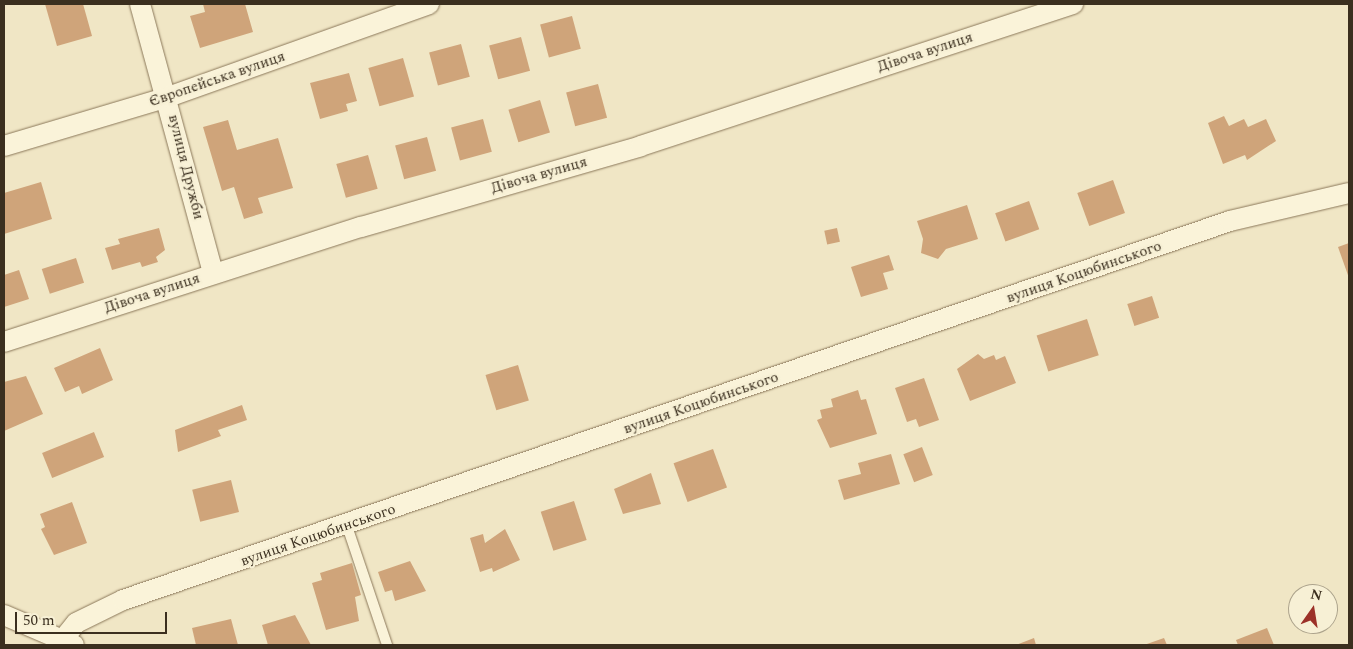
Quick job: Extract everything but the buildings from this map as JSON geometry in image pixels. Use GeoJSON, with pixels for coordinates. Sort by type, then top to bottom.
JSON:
{"type":"FeatureCollection","features":[{"type":"Feature","properties":{"kind":"street","name":"вулиця Дружби"},"geometry":{"type":"LineString","coordinates":[[140,4],[168,97],[213,273]]}},
{"type":"Feature","properties":{"kind":"street","name":"Європейська вулиця"},"geometry":{"type":"LineString","coordinates":[[4,146],[168,97],[429,4]]}},
{"type":"Feature","properties":{"kind":"street","name":"Дівоча вулиця"},"geometry":{"type":"LineString","coordinates":[[4,342],[213,273],[641,146],[1073,4]]}},
{"type":"Feature","properties":{"kind":"street","name":"вулиця Коцюбинського"},"geometry":{"type":"LineString","coordinates":[[69,642],[76,623],[123,600],[347,526],[1230,221],[1349,193]]}},
{"type":"Feature","properties":{"kind":"street"},"geometry":{"type":"LineString","coordinates":[[4,615],[69,642]]}},
{"type":"Feature","properties":{"kind":"lane"},"geometry":{"type":"LineString","coordinates":[[347,526],[387,645]]}}]}
